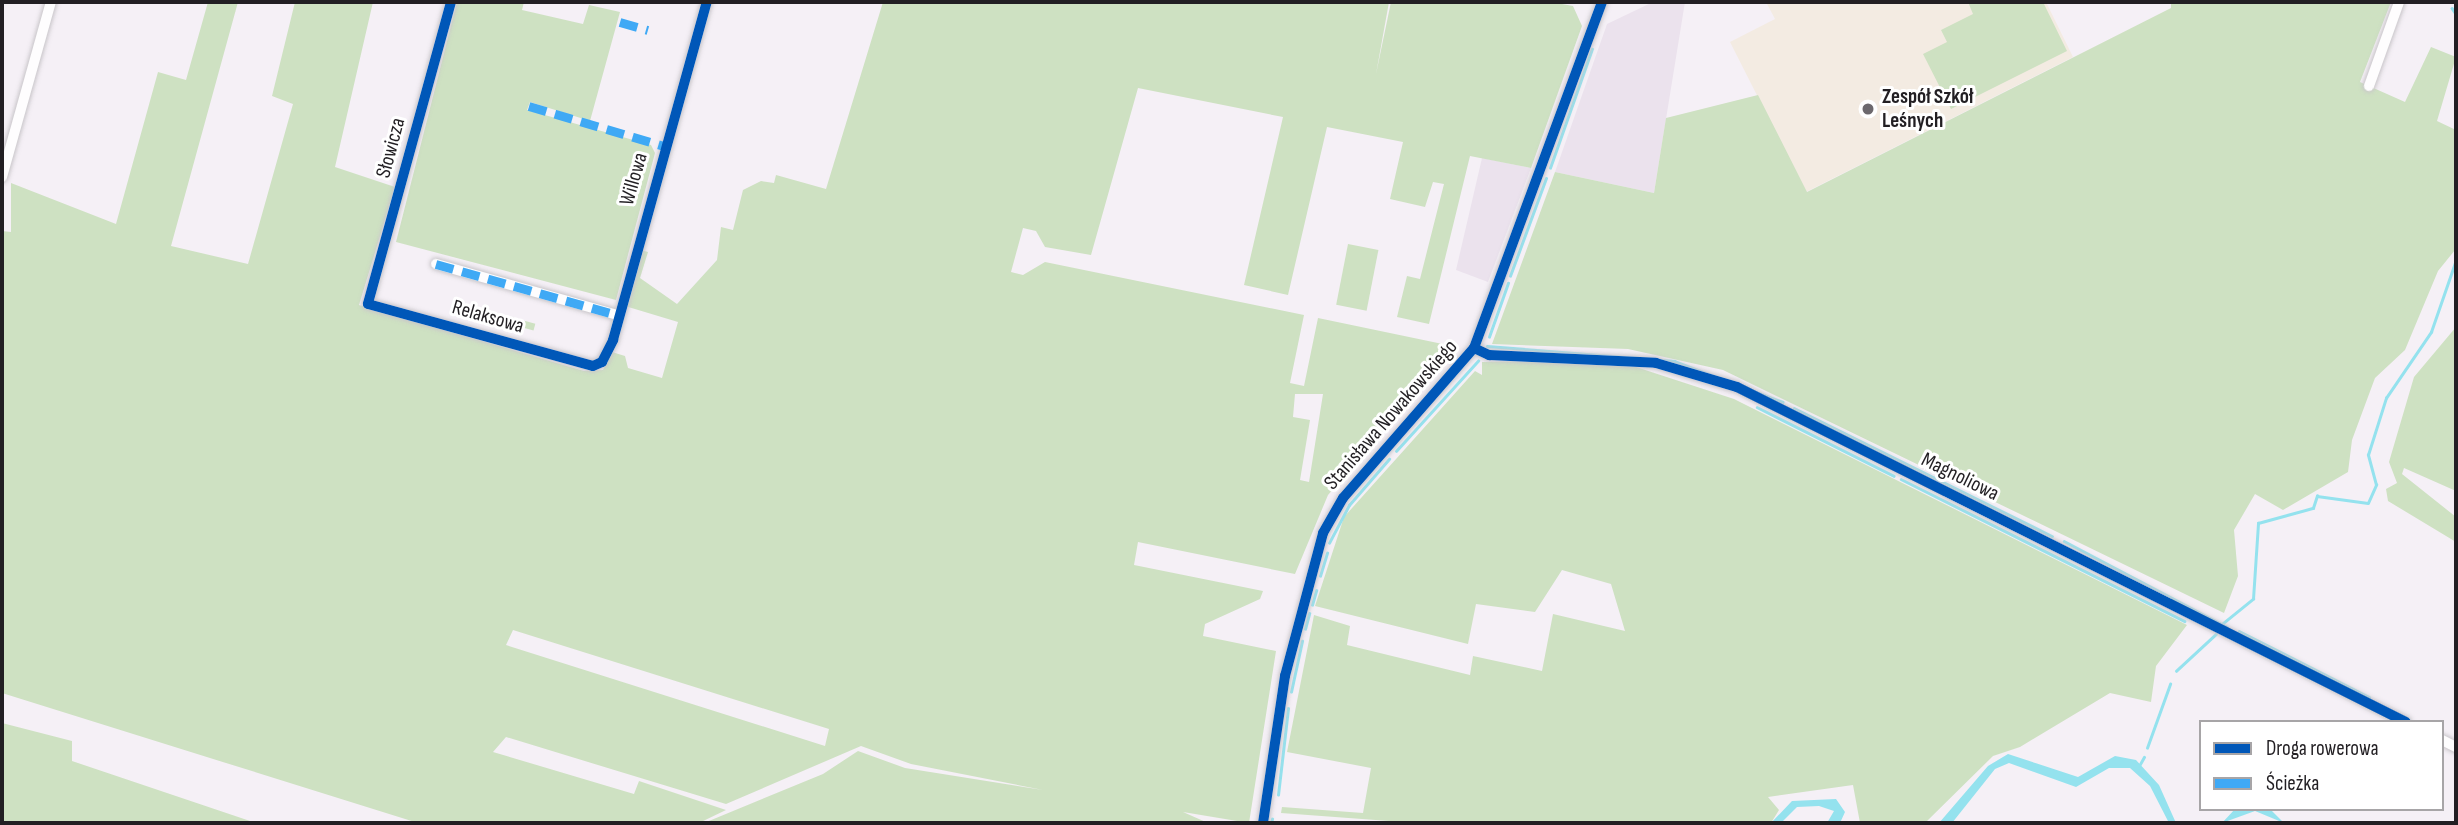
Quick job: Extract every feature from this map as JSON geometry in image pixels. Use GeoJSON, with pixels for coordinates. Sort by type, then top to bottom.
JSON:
{"type":"FeatureCollection","features":[{"type":"Feature","properties":{"kind":"street"},"geometry":{"type":"LineString","coordinates":[[2,177],[51,2]]}},
{"type":"Feature","properties":{"kind":"street","name":"Słowicza"},"geometry":{"type":"LineString","coordinates":[[368,304],[451,2]]}},
{"type":"Feature","properties":{"kind":"street","name":"Willowa"},"geometry":{"type":"LineString","coordinates":[[598,365],[609,351],[707,2]]}},
{"type":"Feature","properties":{"kind":"street","name":"Stanisława Nowakowskiego"},"geometry":{"type":"LineString","coordinates":[[1263,823],[1285,676],[1331,516],[1474,348],[1602,2]]}},
{"type":"Feature","properties":{"kind":"street"},"geometry":{"type":"LineString","coordinates":[[2369,86],[2399,2]]}},
{"type":"Feature","properties":{"kind":"street"},"geometry":{"type":"LineString","coordinates":[[436,264],[618,315]]}},
{"type":"Feature","properties":{"kind":"street","name":"Relaksowa"},"geometry":{"type":"LineString","coordinates":[[368,304],[598,365]]}},
{"type":"Feature","properties":{"kind":"street","name":"Magnoliowa"},"geometry":{"type":"LineString","coordinates":[[1474,348],[1502,356],[1656,363],[1737,387],[2402,720]]}},
{"type":"Feature","properties":{"kind":"shaded area"},"geometry":{"type":"Polygon","coordinates":[[[1653,2],[1685,2],[1654,193],[1555,172],[1607,24],[1653,2]]]}},
{"type":"Feature","properties":{"kind":"shaded area","name":"Zespół Szkół Leśnych"},"geometry":{"type":"Polygon","coordinates":[[[1766,2],[2046,2],[2073,57],[1806,192],[1730,42],[1775,19],[1766,2]]]}},
{"type":"Feature","properties":{"kind":"shaded area"},"geometry":{"type":"Polygon","coordinates":[[[1482,158],[1531,168],[1488,282],[1456,270],[1482,158]]]}},
{"type":"Feature","properties":{"kind":"green space"},"geometry":{"type":"Polygon","coordinates":[[[208,2],[238,2],[171,246],[248,264],[293,104],[272,96],[295,2],[373,2],[335,167],[395,187],[359,305],[584,371],[603,370],[612,352],[625,356],[628,368],[662,378],[678,322],[625,306],[640,250],[648,252],[640,278],[677,304],[717,260],[721,227],[733,230],[743,190],[761,181],[774,183],[776,175],[826,189],[883,2],[1389,2],[1376,74],[1391,2],[1551,2],[1573,6],[1582,26],[1531,168],[1470,156],[1429,324],[1397,317],[1407,276],[1420,279],[1444,184],[1433,182],[1425,207],[1390,199],[1403,142],[1327,127],[1288,295],[1244,285],[1283,117],[1138,88],[1091,255],[1045,247],[1036,231],[1023,228],[1011,272],[1023,275],[1045,262],[1304,315],[1290,383],[1304,386],[1318,318],[1457,347],[1328,495],[1295,574],[1138,542],[1134,565],[1263,591],[1260,599],[1205,624],[1203,636],[1276,651],[1249,823],[1183,812],[1208,823],[704,823],[823,774],[858,751],[905,768],[1043,790],[911,764],[861,746],[726,804],[506,737],[493,752],[634,794],[639,781],[726,810],[699,823],[418,823],[2,693],[2,231],[11,232],[11,183],[116,224],[158,72],[186,80],[208,2]],[[1295,394],[1293,417],[1310,420],[1300,480],[1309,482],[1323,394],[1295,394]],[[513,630],[506,645],[825,746],[829,729],[513,630]]]}},
{"type":"Feature","properties":{"kind":"green space"},"geometry":{"type":"Polygon","coordinates":[[[457,2],[524,2],[522,10],[583,24],[589,5],[620,12],[590,121],[530,102],[527,110],[651,145],[655,153],[616,300],[396,242],[457,2]]]}},
{"type":"Feature","properties":{"kind":"green space"},"geometry":{"type":"Polygon","coordinates":[[[1968,2],[2043,2],[2067,51],[1951,109],[1923,54],[1947,42],[1941,30],[1973,14],[1968,2]]]}},
{"type":"Feature","properties":{"kind":"green space"},"geometry":{"type":"Polygon","coordinates":[[[2171,2],[2391,2],[2360,82],[2405,102],[2431,47],[2456,57],[2437,121],[2456,130],[2455,250],[2438,271],[2405,350],[2375,378],[2352,440],[2348,472],[2283,510],[2255,494],[2234,530],[2238,576],[2224,613],[1723,370],[1628,349],[1492,344],[1555,172],[1654,193],[1666,118],[1758,95],[1807,192],[2171,8],[2171,2]]]}},
{"type":"Feature","properties":{"kind":"green space"},"geometry":{"type":"Polygon","coordinates":[[[1348,244],[1378,250],[1367,311],[1336,305],[1348,244]]]}},
{"type":"Feature","properties":{"kind":"green space"},"geometry":{"type":"Polygon","coordinates":[[[488,311],[535,324],[534,330],[486,318],[488,311]]]}},
{"type":"Feature","properties":{"kind":"green space"},"geometry":{"type":"Polygon","coordinates":[[[2456,327],[2456,491],[2404,468],[2402,474],[2456,517],[2456,542],[2388,501],[2386,489],[2397,483],[2389,462],[2414,377],[2456,327]]]}},
{"type":"Feature","properties":{"kind":"green space"},"geometry":{"type":"Polygon","coordinates":[[[1547,361],[1633,366],[1734,399],[2187,625],[2156,666],[2151,702],[2110,693],[2020,747],[1993,756],[1925,823],[1860,823],[1853,785],[1768,797],[1779,810],[1771,823],[1416,823],[1281,813],[1282,807],[1363,813],[1371,768],[1287,752],[1314,615],[1350,626],[1347,645],[1470,675],[1473,656],[1542,671],[1553,614],[1625,631],[1611,584],[1562,570],[1535,612],[1476,604],[1468,644],[1315,606],[1344,517],[1475,371],[1482,375],[1482,362],[1547,361]]]}},
{"type":"Feature","properties":{"kind":"green space"},"geometry":{"type":"Polygon","coordinates":[[[2,723],[72,741],[72,761],[256,823],[2,823],[2,723]]]}},
{"type":"Feature","properties":{"kind":"water"},"geometry":{"type":"Polygon","coordinates":[[[2008,754],[2078,777],[2115,756],[2136,760],[2159,785],[2176,823],[2169,823],[2150,786],[2130,768],[2109,768],[2076,787],[2009,763],[1995,769],[1952,823],[1939,823],[1988,766],[2008,754]]]}},
{"type":"Feature","properties":{"kind":"water"},"geometry":{"type":"Polygon","coordinates":[[[1836,799],[1845,812],[1840,823],[1827,823],[1834,811],[1819,806],[1797,807],[1781,823],[1771,823],[1792,801],[1836,799]]]}},
{"type":"Feature","properties":{"kind":"water"},"geometry":{"type":"Polygon","coordinates":[[[2233,811],[2255,811],[2222,823],[2233,811]]]}},
{"type":"Feature","properties":{"kind":"water"},"geometry":{"type":"Polygon","coordinates":[[[2255,811],[2272,811],[2284,823],[2255,811]]]}},
{"type":"Feature","properties":{"kind":"waterway"},"geometry":{"type":"LineString","coordinates":[[2452,8],[2456,14]]}},
{"type":"Feature","properties":{"kind":"waterway"},"geometry":{"type":"LineString","coordinates":[[1550,168],[1592,49]]}},
{"type":"Feature","properties":{"kind":"waterway"},"geometry":{"type":"LineString","coordinates":[[1510,276],[1546,178]]}},
{"type":"Feature","properties":{"kind":"waterway"},"geometry":{"type":"LineString","coordinates":[[2222,624],[2253,599],[2258,523],[2313,508],[2317,496],[2368,503],[2376,485],[2368,455],[2386,398],[2431,332],[2456,260]]}},
{"type":"Feature","properties":{"kind":"waterway"},"geometry":{"type":"LineString","coordinates":[[1489,337],[1508,283]]}},
{"type":"Feature","properties":{"kind":"waterway"},"geometry":{"type":"LineString","coordinates":[[1487,346],[1674,361],[1783,402]]}},
{"type":"Feature","properties":{"kind":"waterway"},"geometry":{"type":"LineString","coordinates":[[1396,451],[1478,361]]}},
{"type":"Feature","properties":{"kind":"waterway"},"geometry":{"type":"LineString","coordinates":[[1757,407],[1894,476]]}},
{"type":"Feature","properties":{"kind":"waterway"},"geometry":{"type":"LineString","coordinates":[[1794,408],[2052,536]]}},
{"type":"Feature","properties":{"kind":"waterway"},"geometry":{"type":"LineString","coordinates":[[1329,543],[1349,505],[1389,459]]}},
{"type":"Feature","properties":{"kind":"waterway"},"geometry":{"type":"LineString","coordinates":[[1901,479],[2184,621]]}},
{"type":"Feature","properties":{"kind":"waterway"},"geometry":{"type":"LineString","coordinates":[[2064,541],[2227,627]]}},
{"type":"Feature","properties":{"kind":"waterway"},"geometry":{"type":"LineString","coordinates":[[1320,576],[1327,553]]}},
{"type":"Feature","properties":{"kind":"waterway"},"geometry":{"type":"LineString","coordinates":[[1312,605],[1316,591]]}},
{"type":"Feature","properties":{"kind":"waterway"},"geometry":{"type":"LineString","coordinates":[[1305,629],[1309,614]]}},
{"type":"Feature","properties":{"kind":"waterway"},"geometry":{"type":"LineString","coordinates":[[2239,631],[2369,697]]}},
{"type":"Feature","properties":{"kind":"waterway"},"geometry":{"type":"LineString","coordinates":[[2176,671],[2216,634]]}},
{"type":"Feature","properties":{"kind":"waterway"},"geometry":{"type":"LineString","coordinates":[[1291,692],[1302,641]]}},
{"type":"Feature","properties":{"kind":"waterway"},"geometry":{"type":"LineString","coordinates":[[2147,748],[2170,684]]}},
{"type":"Feature","properties":{"kind":"waterway"},"geometry":{"type":"LineString","coordinates":[[1278,795],[1288,709]]}},
{"type":"Feature","properties":{"kind":"waterway"},"geometry":{"type":"LineString","coordinates":[[2139,766],[2144,757]]}},
{"type":"Feature","properties":{"kind":"waterway"},"geometry":{"type":"LineString","coordinates":[[1271,823],[1272,819]]}},
{"type":"Feature","properties":{"kind":"marked path"},"geometry":{"type":"LineString","coordinates":[[620,22],[648,30]]}},
{"type":"Feature","properties":{"kind":"marked path"},"geometry":{"type":"LineString","coordinates":[[529,106],[664,146]]}},
{"type":"Feature","properties":{"kind":"marked path"},"geometry":{"type":"LineString","coordinates":[[436,264],[618,315]]}},
{"type":"Feature","properties":{"kind":"cycle path"},"geometry":{"type":"LineString","coordinates":[[451,2],[368,304],[593,366],[602,362],[613,340],[707,2]]}},
{"type":"Feature","properties":{"kind":"cycle path"},"geometry":{"type":"LineString","coordinates":[[1263,823],[1285,676],[1323,533],[1343,498],[1474,348],[1602,2]]}},
{"type":"Feature","properties":{"kind":"cycle path"},"geometry":{"type":"LineString","coordinates":[[1474,348],[1489,355],[1656,363],[1737,387],[2402,720]]}},
{"type":"Feature","properties":{"kind":"place","name":"Zespół Szkół Leśnych"},"geometry":{"type":"Point","coordinates":[1868,109]}}]}
